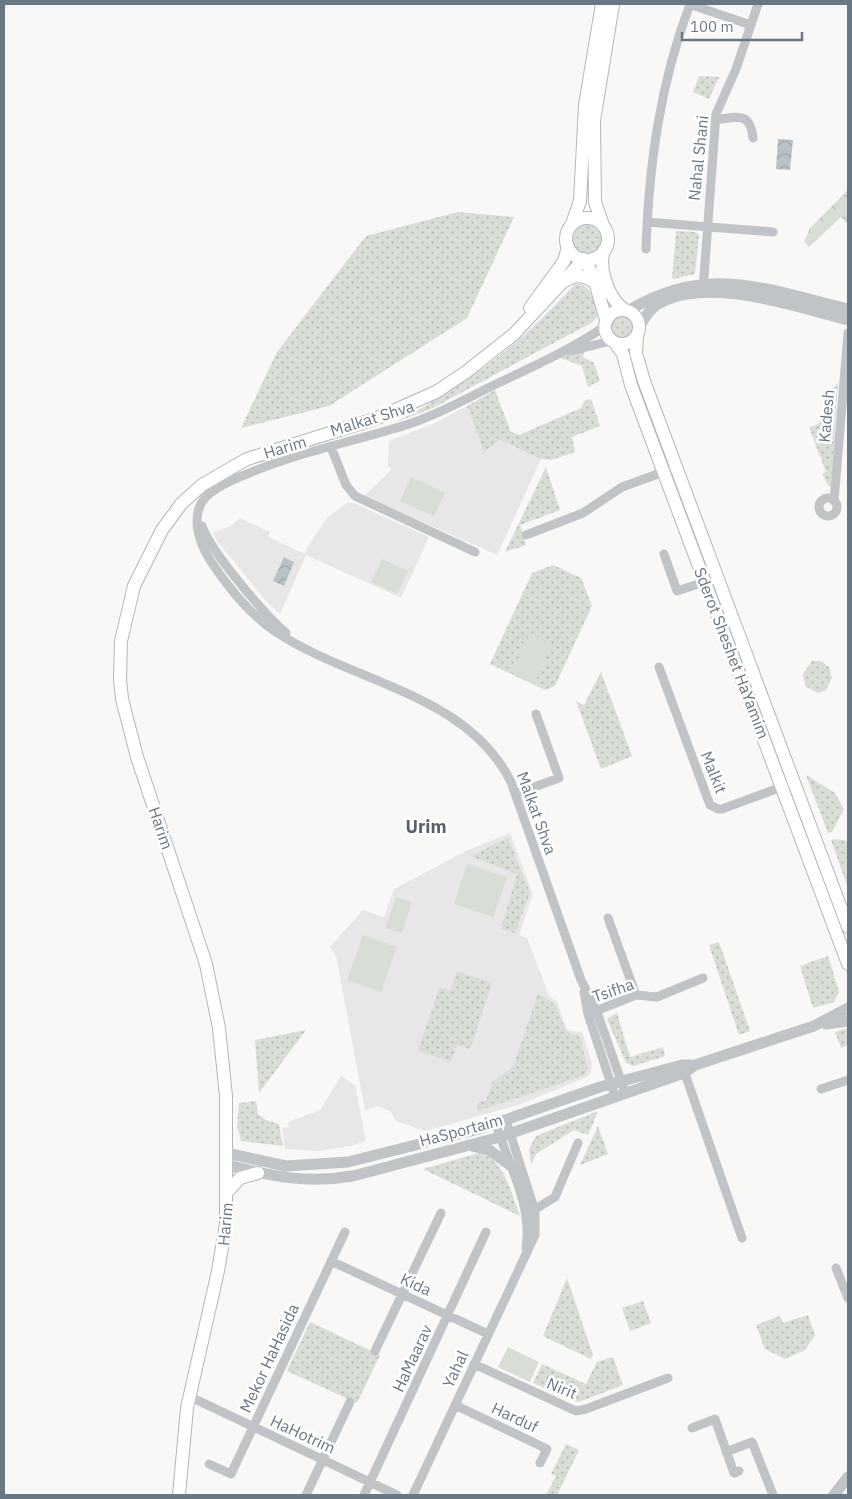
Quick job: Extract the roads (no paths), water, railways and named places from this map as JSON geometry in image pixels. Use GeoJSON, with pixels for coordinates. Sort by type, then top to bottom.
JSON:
{"type":"FeatureCollection","features":[{"type":"Feature","properties":{"kind":"main road"},"geometry":{"type":"LineString","coordinates":[[602,4],[585,105],[580,201],[566,235],[568,247],[575,256],[585,260],[595,258],[604,250]]}},
{"type":"Feature","properties":{"kind":"main road"},"geometry":{"type":"LineString","coordinates":[[585,260],[596,284],[606,334],[613,342],[628,343],[638,331],[636,318],[617,304],[612,296],[603,265],[604,250],[608,239],[596,206],[594,121],[614,4]]}},
{"type":"Feature","properties":{"kind":"main road"},"geometry":{"type":"LineString","coordinates":[[572,224],[587,218],[603,225]]}},
{"type":"Feature","properties":{"kind":"main road","name":"Harim"},"geometry":{"type":"LineString","coordinates":[[480,360],[543,292],[564,261],[568,247]]}},
{"type":"Feature","properties":{"kind":"main road","name":"Harim"},"geometry":{"type":"LineString","coordinates":[[179,1495],[188,1408],[222,1252],[228,1191],[224,1073],[211,985],[195,925],[135,751],[122,699],[120,679],[122,641],[134,586],[151,549],[175,512],[188,497],[217,474],[262,453],[359,425],[406,407],[451,383],[525,324],[585,260]]}},
{"type":"Feature","properties":{"kind":"main road"},"geometry":{"type":"LineString","coordinates":[[561,284],[578,276],[587,277],[596,284]]}},
{"type":"Feature","properties":{"kind":"main road"},"geometry":{"type":"LineString","coordinates":[[605,323],[615,311],[627,311]]}},
{"type":"Feature","properties":{"kind":"main road","name":"Sderot Sheshet HaYamim"},"geometry":{"type":"LineString","coordinates":[[638,331],[636,348],[640,370],[717,578],[848,964]]}},
{"type":"Feature","properties":{"kind":"main road","name":"Sderot Sheshet HaYamim"},"geometry":{"type":"LineString","coordinates":[[613,342],[623,354],[631,385],[705,582],[848,927]]}},
{"type":"Feature","properties":{"kind":"main road"},"geometry":{"type":"LineString","coordinates":[[228,1191],[240,1178],[258,1173]]}},
{"type":"Feature","properties":{"kind":"street"},"geometry":{"type":"LineString","coordinates":[[646,248],[659,109],[671,59],[690,4],[751,25]]}},
{"type":"Feature","properties":{"kind":"street","name":"Nahal Shani"},"geometry":{"type":"LineString","coordinates":[[703,288],[715,120],[758,4]]}},
{"type":"Feature","properties":{"kind":"street"},"geometry":{"type":"LineString","coordinates":[[715,120],[741,117],[746,119],[751,127],[753,138]]}},
{"type":"Feature","properties":{"kind":"street"},"geometry":{"type":"LineString","coordinates":[[647,222],[773,232]]}},
{"type":"Feature","properties":{"kind":"street"},"geometry":{"type":"LineString","coordinates":[[638,331],[649,312],[658,304],[719,282],[746,286],[848,309]]}},
{"type":"Feature","properties":{"kind":"street"},"geometry":{"type":"LineString","coordinates":[[627,311],[668,290],[703,288],[848,320]]}},
{"type":"Feature","properties":{"kind":"street","name":"Malkat Shva"},"geometry":{"type":"LineString","coordinates":[[605,323],[558,354],[426,418],[272,464],[228,482],[208,494],[198,508],[203,529],[213,548],[268,616],[304,647],[459,720],[480,738],[497,758],[515,794],[618,1088]]}},
{"type":"Feature","properties":{"kind":"street","name":"Kadesh"},"geometry":{"type":"LineString","coordinates":[[834,501],[848,333]]}},
{"type":"Feature","properties":{"kind":"street","name":"Malkat Shva"},"geometry":{"type":"LineString","coordinates":[[558,354],[613,342]]}},
{"type":"Feature","properties":{"kind":"street"},"geometry":{"type":"LineString","coordinates":[[331,447],[346,485],[355,496],[475,552]]}},
{"type":"Feature","properties":{"kind":"street"},"geometry":{"type":"LineString","coordinates":[[837,466],[848,466]]}},
{"type":"Feature","properties":{"kind":"street"},"geometry":{"type":"LineString","coordinates":[[526,535],[583,513],[616,490],[676,467]]}},
{"type":"Feature","properties":{"kind":"street"},"geometry":{"type":"LineString","coordinates":[[664,554],[677,591],[717,578]]}},
{"type":"Feature","properties":{"kind":"street","name":"Malkit"},"geometry":{"type":"LineString","coordinates":[[658,667],[710,804],[718,809],[722,809],[788,784]]}},
{"type":"Feature","properties":{"kind":"street"},"geometry":{"type":"LineString","coordinates":[[515,794],[558,778],[536,714]]}},
{"type":"Feature","properties":{"kind":"street"},"geometry":{"type":"LineString","coordinates":[[608,918],[636,994]]}},
{"type":"Feature","properties":{"kind":"street","name":"Tsifha"},"geometry":{"type":"LineString","coordinates":[[593,1013],[636,994],[657,996],[703,978]]}},
{"type":"Feature","properties":{"kind":"street","name":"HaSportaim"},"geometry":{"type":"LineString","coordinates":[[226,1160],[280,1165],[336,1164],[501,1122],[683,1069],[814,1026],[848,1008]]}},
{"type":"Feature","properties":{"kind":"street","name":"HaSportaim"},"geometry":{"type":"LineString","coordinates":[[814,1026],[848,1021]]}},
{"type":"Feature","properties":{"kind":"street"},"geometry":{"type":"LineString","coordinates":[[683,1069],[742,1238]]}},
{"type":"Feature","properties":{"kind":"street"},"geometry":{"type":"LineString","coordinates":[[821,1089],[848,1080]]}},
{"type":"Feature","properties":{"kind":"street","name":"HaSportaim"},"geometry":{"type":"LineString","coordinates":[[226,1160],[258,1173],[295,1180],[328,1180],[366,1172],[505,1135],[618,1088]]}},
{"type":"Feature","properties":{"kind":"street","name":"Yahal"},"geometry":{"type":"LineString","coordinates":[[416,1494],[525,1255],[531,1212],[501,1122]]}},
{"type":"Feature","properties":{"kind":"street","name":"Yahal"},"geometry":{"type":"LineString","coordinates":[[505,1135],[510,1165],[531,1212]]}},
{"type":"Feature","properties":{"kind":"street"},"geometry":{"type":"LineString","coordinates":[[531,1212],[555,1197],[578,1143]]}},
{"type":"Feature","properties":{"kind":"street"},"geometry":{"type":"LineString","coordinates":[[468,1146],[490,1150],[510,1165]]}},
{"type":"Feature","properties":{"kind":"street"},"geometry":{"type":"LineString","coordinates":[[375,1351],[442,1213]]}},
{"type":"Feature","properties":{"kind":"street","name":"Mekor HaHasida"},"geometry":{"type":"LineString","coordinates":[[209,1464],[231,1474],[345,1232]]}},
{"type":"Feature","properties":{"kind":"street","name":"HaMaarav"},"geometry":{"type":"LineString","coordinates":[[364,1495],[486,1232]]}},
{"type":"Feature","properties":{"kind":"street","name":"Kida"},"geometry":{"type":"LineString","coordinates":[[331,1261],[488,1334]]}},
{"type":"Feature","properties":{"kind":"street"},"geometry":{"type":"LineString","coordinates":[[836,1268],[848,1298]]}},
{"type":"Feature","properties":{"kind":"street","name":"Nirit"},"geometry":{"type":"LineString","coordinates":[[474,1364],[576,1411],[668,1378]]}},
{"type":"Feature","properties":{"kind":"street","name":"HaHotrim"},"geometry":{"type":"LineString","coordinates":[[197,1400],[397,1495]]}},
{"type":"Feature","properties":{"kind":"street"},"geometry":{"type":"LineString","coordinates":[[306,1495],[350,1402]]}},
{"type":"Feature","properties":{"kind":"street","name":"Harduf"},"geometry":{"type":"LineString","coordinates":[[455,1405],[547,1449],[540,1463]]}},
{"type":"Feature","properties":{"kind":"street"},"geometry":{"type":"LineString","coordinates":[[692,1428],[715,1419],[734,1472],[739,1471]]}},
{"type":"Feature","properties":{"kind":"street"},"geometry":{"type":"LineString","coordinates":[[726,1452],[752,1442],[773,1495]]}},
{"type":"Feature","properties":{"kind":"street"},"geometry":{"type":"LineString","coordinates":[[834,1495],[848,1477]]}},
{"type":"Feature","properties":{"kind":"water"},"geometry":{"type":"Polygon","coordinates":[[[778,139],[793,140],[790,170],[776,169],[778,139]]]}},
{"type":"Feature","properties":{"kind":"water"},"geometry":{"type":"Polygon","coordinates":[[[284,557],[294,562],[284,586],[273,581],[284,557]]]}},
{"type":"Feature","properties":{"kind":"district","name":"Urim"},"geometry":{"type":"Point","coordinates":[426,827]}}]}
